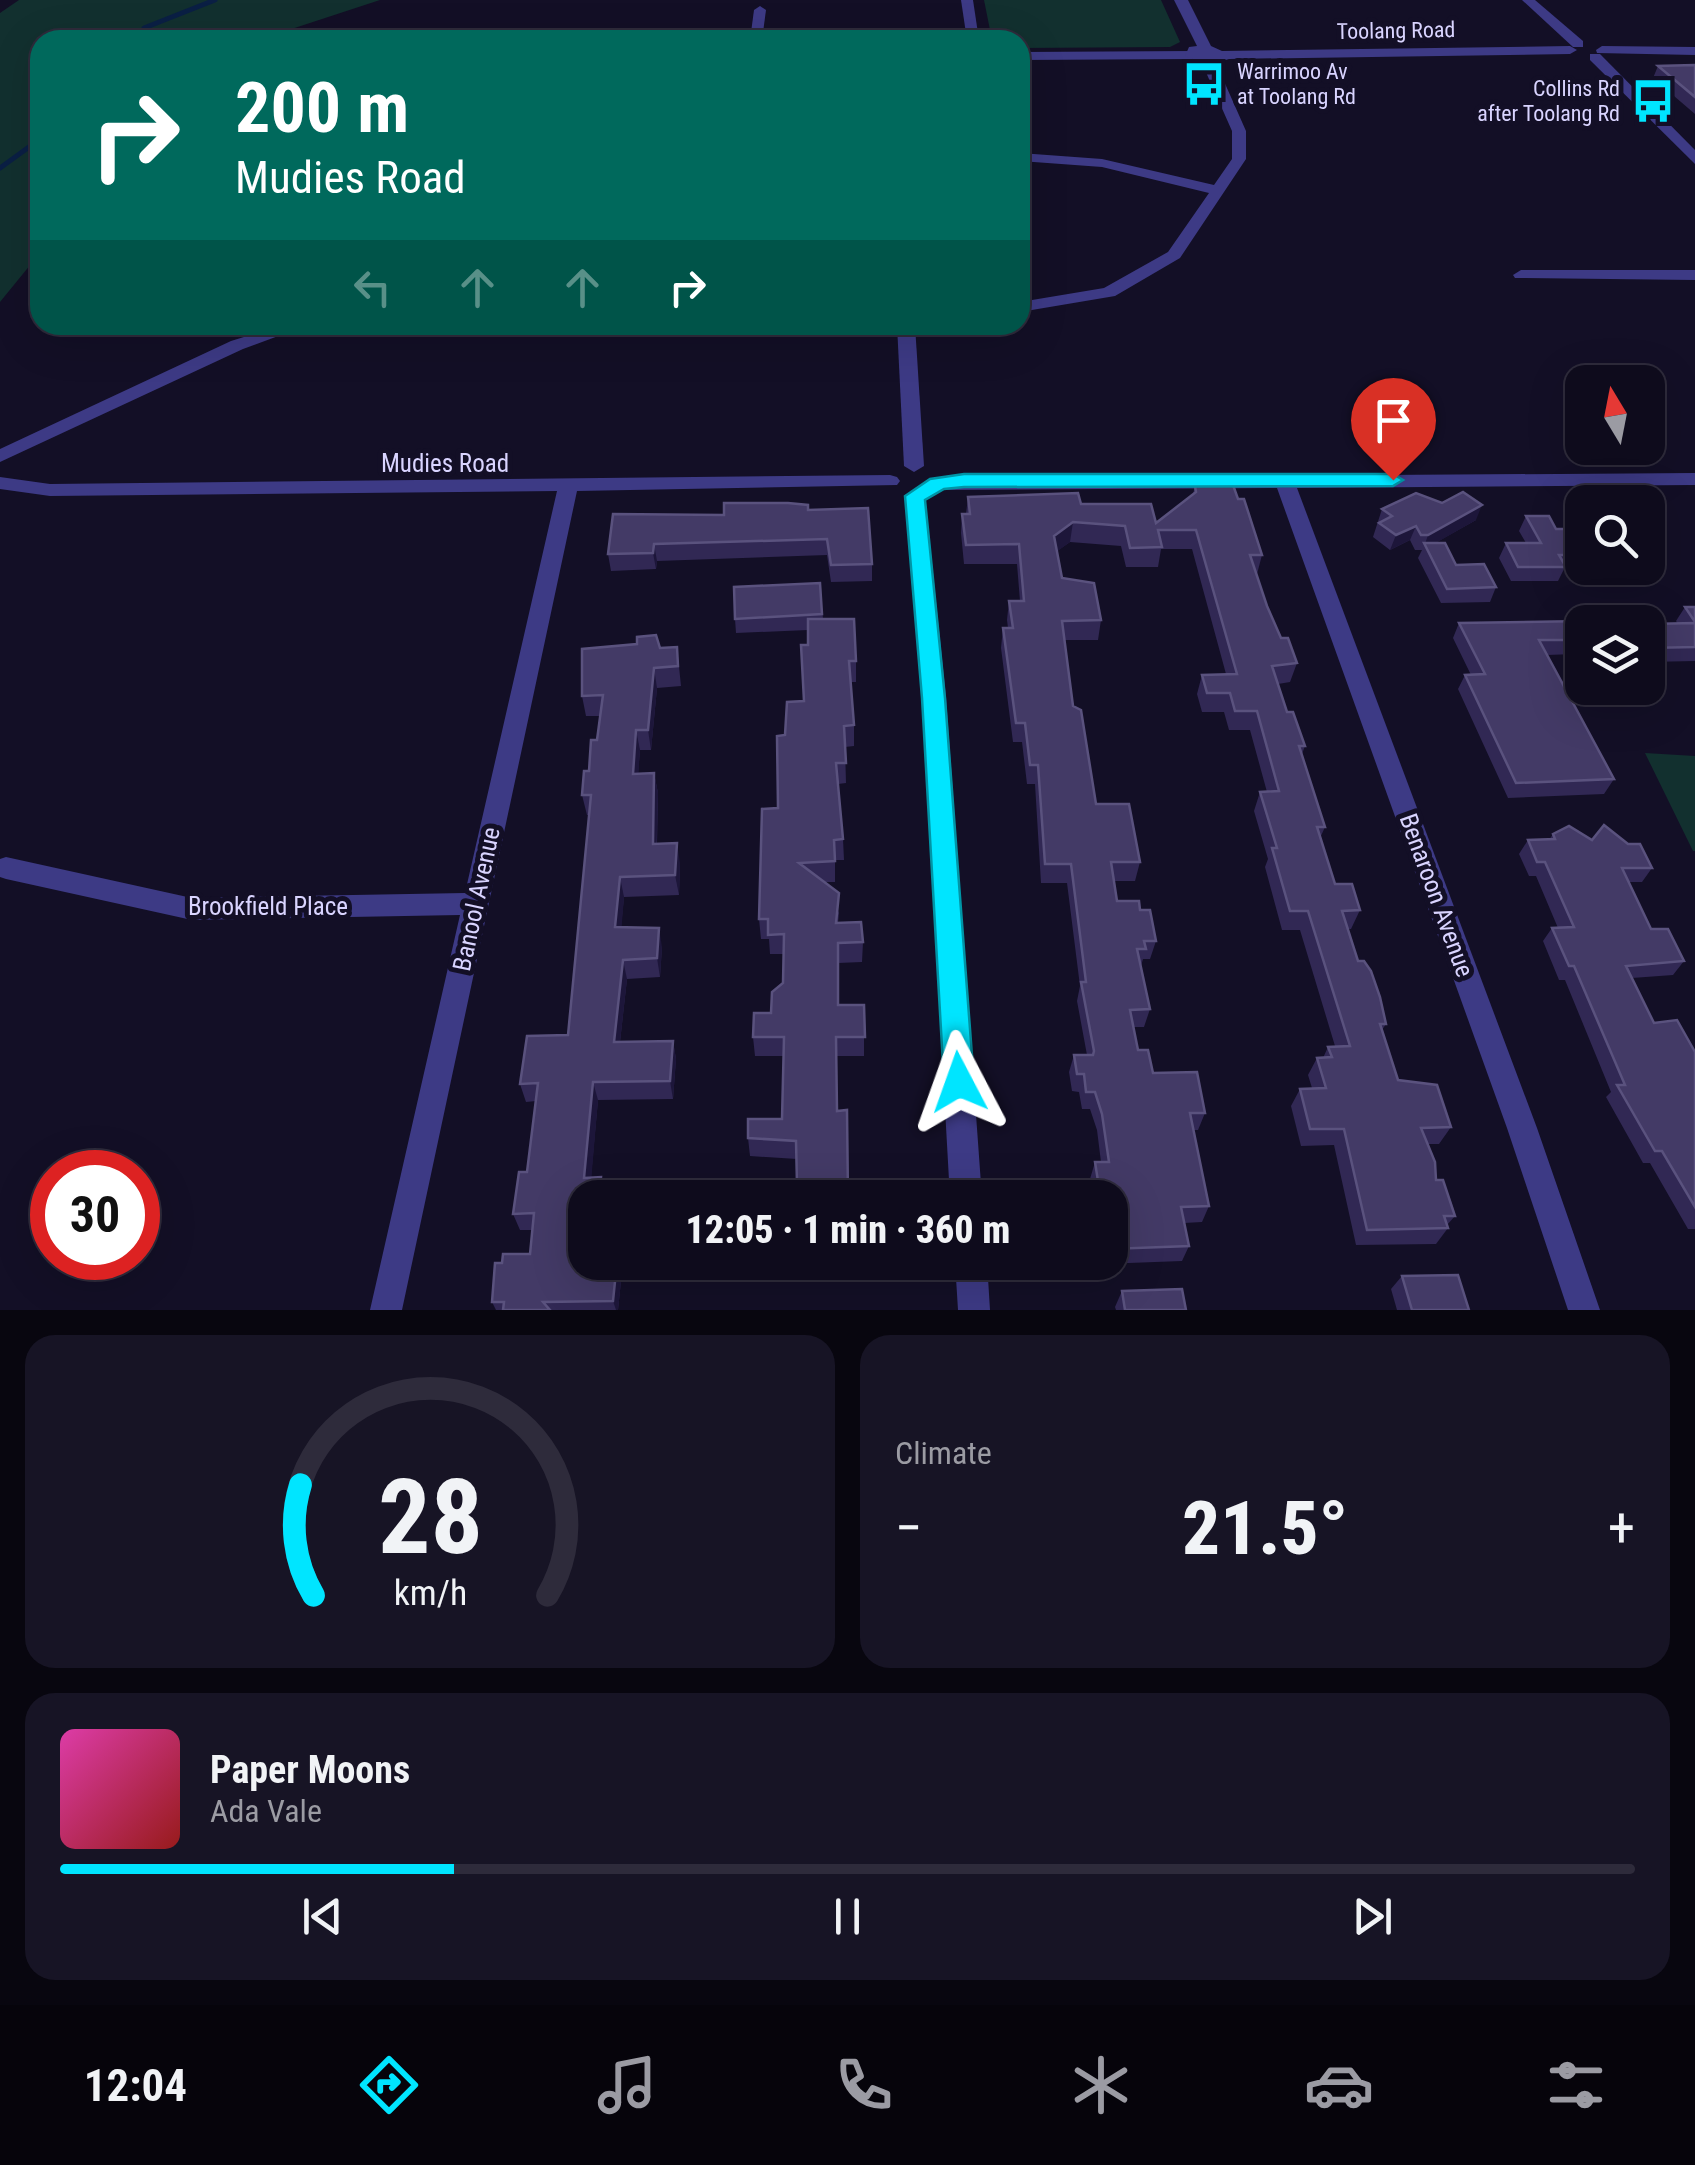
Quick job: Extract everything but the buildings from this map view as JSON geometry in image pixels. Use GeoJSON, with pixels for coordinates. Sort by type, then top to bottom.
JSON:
{"type":"FeatureCollection","features":[{"type":"Feature","properties":{"kind":"street"},"geometry":{"type":"LineString","coordinates":[[966,0],[972,30]]}},
{"type":"Feature","properties":{"kind":"street"},"geometry":{"type":"LineString","coordinates":[[1030,305],[1109,292],[1152,270],[1174,254],[1234,172],[1241,145],[1181,0]]}},
{"type":"Feature","properties":{"kind":"street"},"geometry":{"type":"LineString","coordinates":[[1528,0],[1574,47]]}},
{"type":"Feature","properties":{"kind":"street"},"geometry":{"type":"LineString","coordinates":[[757,30],[760,10]]}},
{"type":"Feature","properties":{"kind":"street","name":"Toolang Road"},"geometry":{"type":"LineString","coordinates":[[1030,56],[1574,47],[1598,53]]}},
{"type":"Feature","properties":{"kind":"street"},"geometry":{"type":"LineString","coordinates":[[1598,53],[1695,52]]}},
{"type":"Feature","properties":{"kind":"street"},"geometry":{"type":"LineString","coordinates":[[1598,53],[1695,158]]}},
{"type":"Feature","properties":{"kind":"street"},"geometry":{"type":"LineString","coordinates":[[1030,158],[1102,164],[1220,192]]}},
{"type":"Feature","properties":{"kind":"street"},"geometry":{"type":"LineString","coordinates":[[1521,275],[1695,275]]}},
{"type":"Feature","properties":{"kind":"street"},"geometry":{"type":"LineString","coordinates":[[0,456],[238,345],[268,335]]}},
{"type":"Feature","properties":{"kind":"street"},"geometry":{"type":"LineString","coordinates":[[907,335],[914,466]]}},
{"type":"Feature","properties":{"kind":"street"},"geometry":{"type":"LineString","coordinates":[[965,1180],[934,698],[926,490],[934,474],[914,466],[899,469],[890,481],[895,490],[926,490],[1285,482],[1695,479]]}},
{"type":"Feature","properties":{"kind":"street","name":"Mudies Road"},"geometry":{"type":"LineString","coordinates":[[0,483],[50,490],[568,488],[890,481]]}},
{"type":"Feature","properties":{"kind":"street","name":"Benaroon Avenue"},"geometry":{"type":"LineString","coordinates":[[1285,482],[1522,1128],[1584,1310]]}},
{"type":"Feature","properties":{"kind":"street","name":"Banool Avenue"},"geometry":{"type":"LineString","coordinates":[[386,1310],[568,488]]}},
{"type":"Feature","properties":{"kind":"street","name":"Brookfield Place"},"geometry":{"type":"LineString","coordinates":[[6,868],[192,909],[474,904]]}},
{"type":"Feature","properties":{"kind":"street"},"geometry":{"type":"LineString","coordinates":[[972,1280],[974,1310]]}},
{"type":"Feature","properties":{"kind":"green space"},"geometry":{"type":"Polygon","coordinates":[[[19,0],[380,0],[288,30],[30,30],[30,265],[0,302],[0,13],[19,0]]]}},
{"type":"Feature","properties":{"kind":"green space"},"geometry":{"type":"Polygon","coordinates":[[[984,0],[1161,0],[1180,42],[1170,47],[1030,48],[1030,30],[990,30],[984,0]]]}},
{"type":"Feature","properties":{"kind":"green space"},"geometry":{"type":"Polygon","coordinates":[[[1645,753],[1695,756],[1695,851],[1693,851],[1645,753]]]}},
{"type":"Feature","properties":{"kind":"waterway"},"geometry":{"type":"LineString","coordinates":[[144,30],[215,0]]}},
{"type":"Feature","properties":{"kind":"waterway"},"geometry":{"type":"LineString","coordinates":[[0,168],[30,146]]}},
{"type":"Feature","properties":{"kind":"place","name":"Warrimoo Av at Toolang Rd"},"geometry":{"type":"Point","coordinates":[1204,84]}},
{"type":"Feature","properties":{"kind":"place","name":"Collins Rd after Toolang Rd"},"geometry":{"type":"Point","coordinates":[1653,101]}},
{"type":"Feature","properties":{"kind":"route"},"geometry":{"type":"LineString","coordinates":[[959,1082],[934,698],[915,496],[930,492],[938,484],[964,480],[1393,480]]}}]}
